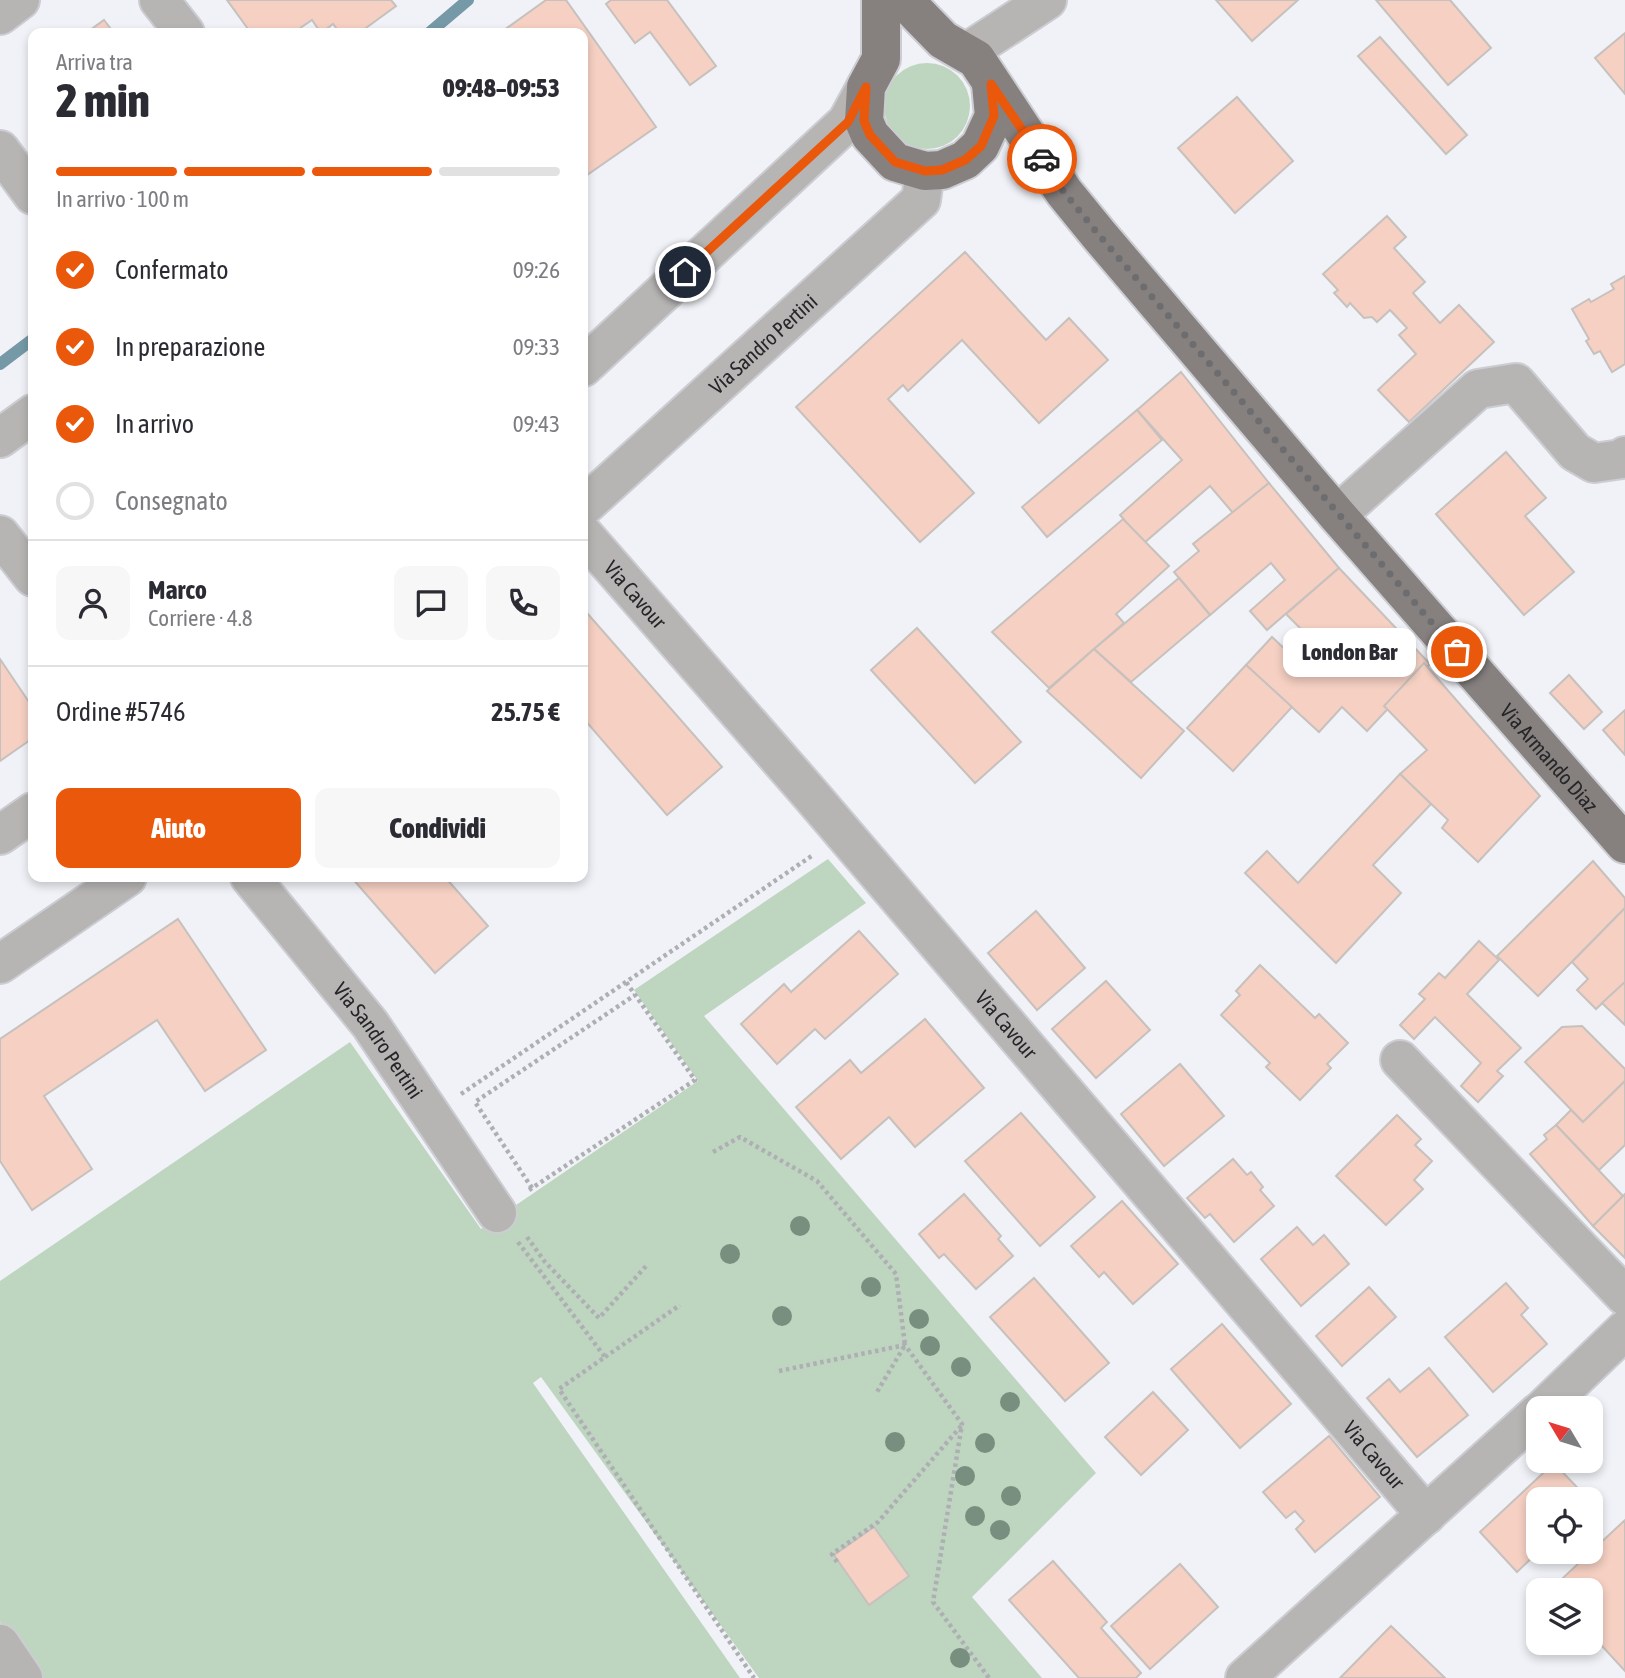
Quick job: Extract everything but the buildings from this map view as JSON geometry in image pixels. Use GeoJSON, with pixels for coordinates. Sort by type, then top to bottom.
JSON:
{"type":"FeatureCollection","features":[{"type":"Feature","properties":{"kind":"main road"},"geometry":{"type":"LineString","coordinates":[[881,0],[874,73],[864,121],[870,135],[895,162],[925,171]]}},
{"type":"Feature","properties":{"kind":"main road","name":"Via Armando Diaz"},"geometry":{"type":"LineString","coordinates":[[904,0],[954,47],[976,59],[1064,192],[1337,515],[1625,844]]}},
{"type":"Feature","properties":{"kind":"main road"},"geometry":{"type":"LineString","coordinates":[[874,73],[917,40],[954,47]]}},
{"type":"Feature","properties":{"kind":"main road"},"geometry":{"type":"LineString","coordinates":[[965,160],[981,146],[994,116],[991,84]]}},
{"type":"Feature","properties":{"kind":"main road","name":"Via Armando Diaz"},"geometry":{"type":"LineString","coordinates":[[925,171],[942,170],[965,160],[1006,158],[1064,192]]}},
{"type":"Feature","properties":{"kind":"street"},"geometry":{"type":"LineString","coordinates":[[0,15],[20,0]]}},
{"type":"Feature","properties":{"kind":"street"},"geometry":{"type":"LineString","coordinates":[[159,0],[180,28]]}},
{"type":"Feature","properties":{"kind":"street"},"geometry":{"type":"LineString","coordinates":[[954,47],[1042,1]]}},
{"type":"Feature","properties":{"kind":"street"},"geometry":{"type":"LineString","coordinates":[[588,362],[848,122],[874,73]]}},
{"type":"Feature","properties":{"kind":"street"},"geometry":{"type":"LineString","coordinates":[[0,150],[28,188]]}},
{"type":"Feature","properties":{"kind":"street","name":"Via Sandro Pertini"},"geometry":{"type":"LineString","coordinates":[[588,502],[921,200],[925,171]]}},
{"type":"Feature","properties":{"kind":"street"},"geometry":{"type":"LineString","coordinates":[[1337,515],[1478,389],[1516,383],[1575,452],[1594,463],[1625,456]]}},
{"type":"Feature","properties":{"kind":"street"},"geometry":{"type":"LineString","coordinates":[[0,438],[28,418]]}},
{"type":"Feature","properties":{"kind":"street"},"geometry":{"type":"LineString","coordinates":[[0,535],[28,571]]}},
{"type":"Feature","properties":{"kind":"street","name":"Via Cavour"},"geometry":{"type":"LineString","coordinates":[[588,540],[1426,1515]]}},
{"type":"Feature","properties":{"kind":"street"},"geometry":{"type":"LineString","coordinates":[[0,835],[28,815]]}},
{"type":"Feature","properties":{"kind":"street"},"geometry":{"type":"LineString","coordinates":[[0,964],[120,882]]}},
{"type":"Feature","properties":{"kind":"street","name":"Via Sandro Pertini"},"geometry":{"type":"LineString","coordinates":[[254,882],[370,1024],[508,1210]]}},
{"type":"Feature","properties":{"kind":"street"},"geometry":{"type":"LineString","coordinates":[[1400,1060],[1625,1296]]}},
{"type":"Feature","properties":{"kind":"street"},"geometry":{"type":"LineString","coordinates":[[1561,1396],[1625,1330]]}},
{"type":"Feature","properties":{"kind":"street"},"geometry":{"type":"LineString","coordinates":[[1245,1678],[1526,1428]]}},
{"type":"Feature","properties":{"kind":"street"},"geometry":{"type":"LineString","coordinates":[[0,1644],[23,1678]]}},
{"type":"Feature","properties":{"kind":"path"},"geometry":{"type":"LineString","coordinates":[[453,1100],[815,853]]}},
{"type":"Feature","properties":{"kind":"path"},"geometry":{"type":"LineString","coordinates":[[508,1210],[532,1188],[695,1080],[626,982]]}},
{"type":"Feature","properties":{"kind":"path"},"geometry":{"type":"LineString","coordinates":[[532,1188],[475,1102],[635,995]]}},
{"type":"Feature","properties":{"kind":"path"},"geometry":{"type":"LineString","coordinates":[[713,1152],[740,1137],[817,1181],[896,1275],[905,1345],[962,1424],[933,1602],[989,1678]]}},
{"type":"Feature","properties":{"kind":"path"},"geometry":{"type":"LineString","coordinates":[[508,1210],[545,1262],[599,1318],[648,1265]]}},
{"type":"Feature","properties":{"kind":"path"},"geometry":{"type":"LineString","coordinates":[[508,1210],[606,1357]]}},
{"type":"Feature","properties":{"kind":"path"},"geometry":{"type":"LineString","coordinates":[[680,1305],[559,1389],[754,1678]]}},
{"type":"Feature","properties":{"kind":"path"},"geometry":{"type":"LineString","coordinates":[[779,1371],[905,1345]]}},
{"type":"Feature","properties":{"kind":"path"},"geometry":{"type":"LineString","coordinates":[[877,1392],[905,1345]]}},
{"type":"Feature","properties":{"kind":"path"},"geometry":{"type":"LineString","coordinates":[[837,1562],[832,1554],[878,1522],[962,1424]]}},
{"type":"Feature","properties":{"kind":"green space"},"geometry":{"type":"Polygon","coordinates":[[[927,63],[951,70],[963,82],[970,106],[963,130],[951,142],[927,149],[903,142],[891,130],[884,106],[891,82],[903,70],[927,63]]]}},
{"type":"Feature","properties":{"kind":"green space"},"geometry":{"type":"Polygon","coordinates":[[[828,859],[866,903],[704,1016],[1096,1473],[972,1597],[1042,1678],[759,1678],[541,1377],[533,1383],[740,1678],[38,1678],[0,1622],[0,1281],[350,1042],[481,1229],[698,1081],[634,990],[828,859]]]}},
{"type":"Feature","properties":{"kind":"waterway"},"geometry":{"type":"LineString","coordinates":[[435,28],[468,0]]}},
{"type":"Feature","properties":{"kind":"waterway"},"geometry":{"type":"LineString","coordinates":[[0,364],[28,343]]}},
{"type":"Feature","properties":{"kind":"way so far"},"geometry":{"type":"LineString","coordinates":[[1042,159],[1064,192],[1099,235],[1457,652]]}},
{"type":"Feature","properties":{"kind":"place","name":"London Bar"},"geometry":{"type":"Point","coordinates":[1457,652]}},
{"type":"Feature","properties":{"kind":"route"},"geometry":{"type":"LineString","coordinates":[[685,272],[848,122],[866,87],[864,121],[870,135],[895,162],[925,171],[942,170],[965,160],[981,146],[994,116],[991,84],[1042,159]]}}]}
